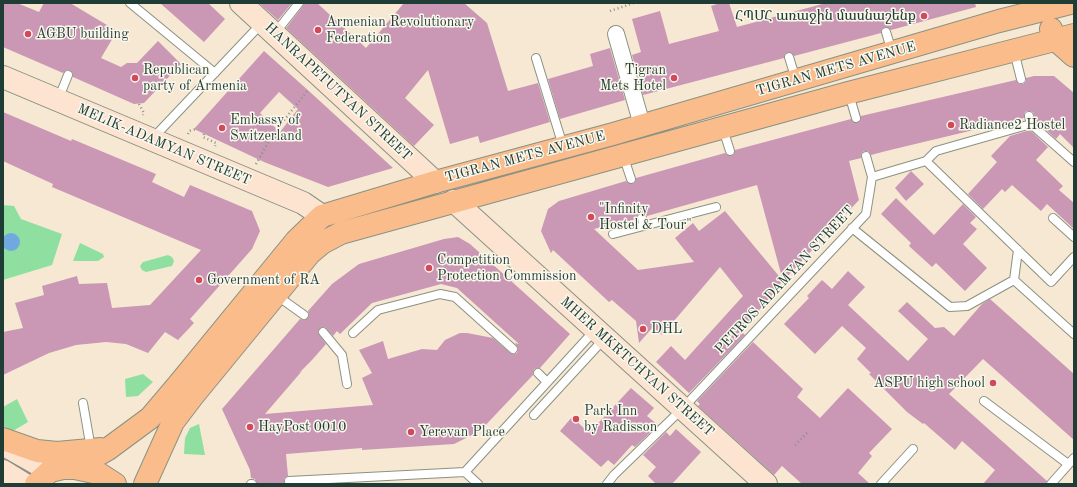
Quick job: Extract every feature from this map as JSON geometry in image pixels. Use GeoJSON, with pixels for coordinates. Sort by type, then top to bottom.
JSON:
{"type":"FeatureCollection","features":[{"type":"Feature","properties":{"kind":"main road","name":"TIGRAN METS AVENUE"},"geometry":{"type":"LineString","coordinates":[[75,468],[150,418],[296,241],[322,216],[435,182],[642,125],[892,53],[999,21],[1040,7],[1070,3]]}},
{"type":"Feature","properties":{"kind":"main road"},"geometry":{"type":"LineString","coordinates":[[1040,7],[1065,37],[1074,56]]}},
{"type":"Feature","properties":{"kind":"main road","name":"TIGRAN METS AVENUE"},"geometry":{"type":"LineString","coordinates":[[145,484],[173,422],[310,253],[322,243],[341,233],[848,93],[1065,37]]}},
{"type":"Feature","properties":{"kind":"main road"},"geometry":{"type":"LineString","coordinates":[[322,216],[341,233]]}},
{"type":"Feature","properties":{"kind":"main road"},"geometry":{"type":"LineString","coordinates":[[157,484],[167,436]]}},
{"type":"Feature","properties":{"kind":"main road"},"geometry":{"type":"LineString","coordinates":[[3,439],[37,451],[57,453],[100,450]]}},
{"type":"Feature","properties":{"kind":"main road"},"geometry":{"type":"LineString","coordinates":[[43,478],[63,468],[75,468],[98,473],[115,484]]}},
{"type":"Feature","properties":{"kind":"street","name":"HANRAPETUTYAN STREET"},"geometry":{"type":"LineString","coordinates":[[241,3],[435,182]]}},
{"type":"Feature","properties":{"kind":"street"},"geometry":{"type":"LineString","coordinates":[[616,34],[642,125]]}},
{"type":"Feature","properties":{"kind":"street","name":"MELIK-ADAMYAN STREET"},"geometry":{"type":"LineString","coordinates":[[3,77],[303,203],[322,216]]}},
{"type":"Feature","properties":{"kind":"street","name":"MHER MKRTCHYAN STREET"},"geometry":{"type":"LineString","coordinates":[[454,201],[766,484]]}},
{"type":"Feature","properties":{"kind":"street"},"geometry":{"type":"LineString","coordinates":[[3,445],[43,478]]}},
{"type":"Feature","properties":{"kind":"street"},"geometry":{"type":"LineString","coordinates":[[3,471],[24,484]]}},
{"type":"Feature","properties":{"kind":"lane"},"geometry":{"type":"LineString","coordinates":[[130,3],[215,73]]}},
{"type":"Feature","properties":{"kind":"lane"},"geometry":{"type":"LineString","coordinates":[[151,140],[215,73],[299,3]]}},
{"type":"Feature","properties":{"kind":"lane"},"geometry":{"type":"LineString","coordinates":[[886,32],[892,53]]}},
{"type":"Feature","properties":{"kind":"lane"},"geometry":{"type":"LineString","coordinates":[[1013,50],[1021,79]]}},
{"type":"Feature","properties":{"kind":"lane"},"geometry":{"type":"LineString","coordinates":[[789,57],[796,80]]}},
{"type":"Feature","properties":{"kind":"lane"},"geometry":{"type":"LineString","coordinates":[[536,58],[563,147]]}},
{"type":"Feature","properties":{"kind":"lane"},"geometry":{"type":"LineString","coordinates":[[58,100],[68,75]]}},
{"type":"Feature","properties":{"kind":"lane"},"geometry":{"type":"LineString","coordinates":[[848,93],[856,118]]}},
{"type":"Feature","properties":{"kind":"lane"},"geometry":{"type":"LineString","coordinates":[[866,156],[872,177],[926,161],[936,151],[1030,120],[1074,162]]}},
{"type":"Feature","properties":{"kind":"lane"},"geometry":{"type":"LineString","coordinates":[[723,128],[730,151]]}},
{"type":"Feature","properties":{"kind":"lane"},"geometry":{"type":"LineString","coordinates":[[623,155],[631,179]]}},
{"type":"Feature","properties":{"kind":"lane"},"geometry":{"type":"LineString","coordinates":[[926,161],[1051,282],[1074,257]]}},
{"type":"Feature","properties":{"kind":"lane","name":"PETROS ADAMYAN STREET"},"geometry":{"type":"LineString","coordinates":[[607,484],[614,475],[683,408],[866,214],[872,177]]}},
{"type":"Feature","properties":{"kind":"lane"},"geometry":{"type":"LineString","coordinates":[[613,234],[643,222],[716,207]]}},
{"type":"Feature","properties":{"kind":"lane"},"geometry":{"type":"LineString","coordinates":[[1053,218],[1074,237]]}},
{"type":"Feature","properties":{"kind":"lane"},"geometry":{"type":"LineString","coordinates":[[852,228],[950,307],[967,306],[1014,280]]}},
{"type":"Feature","properties":{"kind":"lane"},"geometry":{"type":"LineString","coordinates":[[1014,280],[1018,250]]}},
{"type":"Feature","properties":{"kind":"lane"},"geometry":{"type":"LineString","coordinates":[[1014,280],[1074,334]]}},
{"type":"Feature","properties":{"kind":"lane"},"geometry":{"type":"LineString","coordinates":[[276,294],[304,315]]}},
{"type":"Feature","properties":{"kind":"lane"},"geometry":{"type":"LineString","coordinates":[[353,333],[378,310],[440,294],[455,297],[513,349]]}},
{"type":"Feature","properties":{"kind":"lane"},"geometry":{"type":"LineString","coordinates":[[323,332],[342,355],[347,384]]}},
{"type":"Feature","properties":{"kind":"lane"},"geometry":{"type":"LineString","coordinates":[[289,481],[465,472],[547,382],[601,334]]}},
{"type":"Feature","properties":{"kind":"lane"},"geometry":{"type":"LineString","coordinates":[[534,415],[601,334]]}},
{"type":"Feature","properties":{"kind":"lane"},"geometry":{"type":"LineString","coordinates":[[538,373],[547,382]]}},
{"type":"Feature","properties":{"kind":"lane"},"geometry":{"type":"LineString","coordinates":[[984,401],[1068,464]]}},
{"type":"Feature","properties":{"kind":"lane"},"geometry":{"type":"LineString","coordinates":[[83,403],[100,450]]}},
{"type":"Feature","properties":{"kind":"lane"},"geometry":{"type":"LineString","coordinates":[[881,484],[913,449]]}},
{"type":"Feature","properties":{"kind":"lane"},"geometry":{"type":"LineString","coordinates":[[1051,484],[1074,458]]}},
{"type":"Feature","properties":{"kind":"lane"},"geometry":{"type":"LineString","coordinates":[[465,472],[478,484]]}},
{"type":"Feature","properties":{"kind":"path"},"geometry":{"type":"LineString","coordinates":[[610,11],[634,3]]}},
{"type":"Feature","properties":{"kind":"path"},"geometry":{"type":"LineString","coordinates":[[255,167],[273,134],[310,88]]}},
{"type":"Feature","properties":{"kind":"path"},"geometry":{"type":"LineString","coordinates":[[139,104],[144,112]]}},
{"type":"Feature","properties":{"kind":"path"},"geometry":{"type":"LineString","coordinates":[[189,131],[197,129]]}},
{"type":"Feature","properties":{"kind":"path"},"geometry":{"type":"LineString","coordinates":[[204,134],[203,137],[216,143]]}},
{"type":"Feature","properties":{"kind":"path"},"geometry":{"type":"LineString","coordinates":[[795,445],[807,433]]}},
{"type":"Feature","properties":{"kind":"green space"},"geometry":{"type":"Polygon","coordinates":[[[3,205],[14,206],[21,219],[62,234],[52,265],[3,280],[3,205]]]}},
{"type":"Feature","properties":{"kind":"green space"},"geometry":{"type":"Polygon","coordinates":[[[80,243],[103,254],[104,257],[98,261],[73,261],[80,243]]]}},
{"type":"Feature","properties":{"kind":"green space"},"geometry":{"type":"Polygon","coordinates":[[[168,255],[172,257],[174,261],[172,266],[146,272],[142,270],[140,266],[143,262],[168,255]]]}},
{"type":"Feature","properties":{"kind":"green space"},"geometry":{"type":"Polygon","coordinates":[[[143,374],[153,382],[138,396],[126,397],[125,379],[143,374]]]}},
{"type":"Feature","properties":{"kind":"green space"},"geometry":{"type":"Polygon","coordinates":[[[17,399],[28,422],[13,431],[3,426],[3,407],[17,399]]]}},
{"type":"Feature","properties":{"kind":"green space"},"geometry":{"type":"Polygon","coordinates":[[[199,424],[205,455],[184,454],[185,438],[190,428],[199,424]]]}},
{"type":"Feature","properties":{"kind":"water"},"geometry":{"type":"Polygon","coordinates":[[[11,233],[17,236],[20,242],[17,248],[11,251],[5,248],[2,242],[5,236],[11,233]]]}},
{"type":"Feature","properties":{"kind":"building"},"geometry":{"type":"Polygon","coordinates":[[[3,3],[17,3],[39,12],[44,3],[70,3],[117,31],[101,58],[121,67],[127,63],[137,63],[158,41],[181,64],[144,103],[134,104],[73,77],[70,70],[63,73],[3,47],[3,3]]]}},
{"type":"Feature","properties":{"kind":"building"},"geometry":{"type":"Polygon","coordinates":[[[160,3],[208,3],[225,19],[204,42],[160,3]]]}},
{"type":"Feature","properties":{"kind":"building"},"geometry":{"type":"Polygon","coordinates":[[[259,3],[292,3],[278,20],[259,3]]]}},
{"type":"Feature","properties":{"kind":"building"},"geometry":{"type":"Polygon","coordinates":[[[304,3],[317,3],[366,48],[404,3],[464,3],[487,23],[508,91],[538,83],[550,122],[480,143],[478,136],[450,144],[428,70],[405,98],[434,125],[414,146],[286,28],[304,3]]]}},
{"type":"Feature","properties":{"kind":"building"},"geometry":{"type":"Polygon","coordinates":[[[720,3],[729,3],[737,27],[826,3],[975,3],[976,7],[891,30],[885,27],[882,29],[881,33],[794,56],[792,53],[788,52],[785,54],[784,58],[643,95],[632,55],[641,52],[632,19],[660,11],[669,44],[719,31],[711,6],[720,3]]]}},
{"type":"Feature","properties":{"kind":"building"},"geometry":{"type":"Polygon","coordinates":[[[610,48],[625,100],[560,119],[548,79],[593,66],[590,54],[610,48]]]}},
{"type":"Feature","properties":{"kind":"building"},"geometry":{"type":"Polygon","coordinates":[[[264,51],[393,168],[328,187],[264,162],[194,129],[264,51]],[[279,92],[260,113],[280,132],[298,109],[279,92]]]}},
{"type":"Feature","properties":{"kind":"building"},"geometry":{"type":"Polygon","coordinates":[[[1034,76],[1054,76],[1074,93],[1074,148],[1060,134],[1056,139],[1036,121],[1033,112],[1028,111],[1025,112],[1024,118],[871,155],[868,151],[864,151],[861,154],[861,158],[849,161],[859,200],[783,281],[741,331],[745,335],[689,393],[656,362],[671,346],[685,360],[743,296],[720,267],[662,335],[653,327],[639,343],[636,321],[612,300],[609,302],[553,250],[551,253],[541,231],[548,209],[559,201],[626,181],[632,184],[635,182],[636,178],[725,153],[731,156],[734,154],[735,150],[851,119],[853,122],[857,123],[860,121],[861,116],[1016,80],[1019,84],[1023,84],[1026,81],[1026,78],[1034,76]],[[757,185],[647,216],[644,213],[640,213],[638,214],[637,219],[594,229],[638,270],[694,262],[675,238],[693,223],[699,231],[725,211],[783,281],[757,185]]]}},
{"type":"Feature","properties":{"kind":"building","name":"Government of RA"},"geometry":{"type":"Polygon","coordinates":[[[3,112],[71,141],[72,139],[156,174],[152,182],[184,197],[190,185],[252,211],[260,231],[252,249],[190,319],[194,323],[178,340],[165,332],[148,353],[126,344],[106,342],[76,345],[49,353],[3,375],[3,332],[23,328],[15,303],[44,295],[42,286],[77,276],[79,284],[107,283],[112,308],[150,305],[201,250],[52,187],[53,184],[3,161],[3,112]]]}},
{"type":"Feature","properties":{"kind":"building"},"geometry":{"type":"Polygon","coordinates":[[[1030,130],[1048,147],[1036,160],[1063,186],[1059,190],[1074,203],[1074,229],[1047,204],[1041,211],[1012,185],[1005,192],[1002,189],[983,209],[968,194],[997,162],[991,156],[1010,136],[1030,130]]]}},
{"type":"Feature","properties":{"kind":"building"},"geometry":{"type":"Polygon","coordinates":[[[911,171],[924,184],[906,201],[895,188],[911,171]]]}},
{"type":"Feature","properties":{"kind":"building"},"geometry":{"type":"Polygon","coordinates":[[[896,198],[934,235],[963,204],[976,217],[970,223],[977,229],[963,244],[987,268],[965,291],[936,263],[932,267],[909,246],[911,243],[881,214],[896,198]]]}},
{"type":"Feature","properties":{"kind":"building"},"geometry":{"type":"Polygon","coordinates":[[[458,237],[470,244],[570,334],[540,368],[534,369],[533,375],[480,431],[454,444],[362,450],[362,448],[286,454],[288,476],[284,479],[284,484],[257,484],[255,479],[251,478],[250,470],[222,409],[300,319],[304,320],[308,318],[308,311],[332,284],[359,264],[444,239],[458,237]],[[441,284],[372,303],[340,334],[337,331],[333,336],[325,327],[320,328],[318,333],[326,344],[299,373],[302,371],[265,414],[373,405],[362,378],[372,373],[359,350],[383,341],[388,359],[422,349],[437,350],[445,340],[460,333],[493,338],[510,353],[517,353],[518,348],[515,343],[519,344],[457,288],[441,284]]]}},
{"type":"Feature","properties":{"kind":"building"},"geometry":{"type":"Polygon","coordinates":[[[848,271],[865,287],[848,305],[908,361],[928,339],[898,311],[907,302],[935,328],[944,327],[954,336],[982,304],[990,299],[1074,374],[1074,440],[983,359],[949,394],[1047,481],[1046,484],[983,484],[995,470],[962,441],[955,450],[924,423],[923,424],[907,412],[869,374],[871,373],[857,359],[866,348],[842,326],[815,354],[784,324],[809,298],[807,296],[822,280],[832,289],[848,271]]]}},
{"type":"Feature","properties":{"kind":"building"},"geometry":{"type":"Polygon","coordinates":[[[753,342],[803,389],[797,397],[820,418],[848,388],[892,429],[869,453],[872,456],[858,473],[870,484],[802,484],[782,466],[774,475],[698,406],[700,404],[697,401],[753,342]]]}},
{"type":"Feature","properties":{"kind":"building","name":"Park Inn by Radisson"},"geometry":{"type":"Polygon","coordinates":[[[631,388],[654,408],[647,416],[658,425],[635,447],[632,445],[614,465],[608,460],[601,467],[560,431],[572,417],[589,433],[631,388]]]}},
{"type":"Feature","properties":{"kind":"building"},"geometry":{"type":"Polygon","coordinates":[[[676,429],[701,452],[672,484],[656,484],[648,476],[656,467],[643,455],[666,432],[670,436],[676,429]]]}},
{"type":"Feature","properties":{"kind":"place","name":"ՀՊՄՀ առաջին մասնաշենք"},"geometry":{"type":"Point","coordinates":[924,16]}},
{"type":"Feature","properties":{"kind":"place","name":"Armenian Revolutionary Federation"},"geometry":{"type":"Point","coordinates":[318,30]}},
{"type":"Feature","properties":{"kind":"place","name":"AGBU building"},"geometry":{"type":"Point","coordinates":[28,34]}},
{"type":"Feature","properties":{"kind":"place","name":"Republican party of Armenia"},"geometry":{"type":"Point","coordinates":[135,78]}},
{"type":"Feature","properties":{"kind":"place","name":"Tigran Mets Hotel"},"geometry":{"type":"Point","coordinates":[674,78]}},
{"type":"Feature","properties":{"kind":"place","name":"Radiance2 Hostel"},"geometry":{"type":"Point","coordinates":[951,125]}},
{"type":"Feature","properties":{"kind":"place","name":"Embassy of Switzerland"},"geometry":{"type":"Point","coordinates":[222,128]}},
{"type":"Feature","properties":{"kind":"place","name":"\"Infinity Hostel & Tour\""},"geometry":{"type":"Point","coordinates":[591,217]}},
{"type":"Feature","properties":{"kind":"place","name":"Competition Protection Commission"},"geometry":{"type":"Point","coordinates":[429,268]}},
{"type":"Feature","properties":{"kind":"place","name":"Government of RA"},"geometry":{"type":"Point","coordinates":[199,280]}},
{"type":"Feature","properties":{"kind":"place","name":"DHL"},"geometry":{"type":"Point","coordinates":[643,329]}},
{"type":"Feature","properties":{"kind":"place","name":"ASPU high school"},"geometry":{"type":"Point","coordinates":[993,383]}},
{"type":"Feature","properties":{"kind":"place","name":"Park Inn by Radisson"},"geometry":{"type":"Point","coordinates":[576,419]}},
{"type":"Feature","properties":{"kind":"place","name":"HayPost 0010"},"geometry":{"type":"Point","coordinates":[250,427]}},
{"type":"Feature","properties":{"kind":"place","name":"Yerevan Place"},"geometry":{"type":"Point","coordinates":[411,432]}}]}
